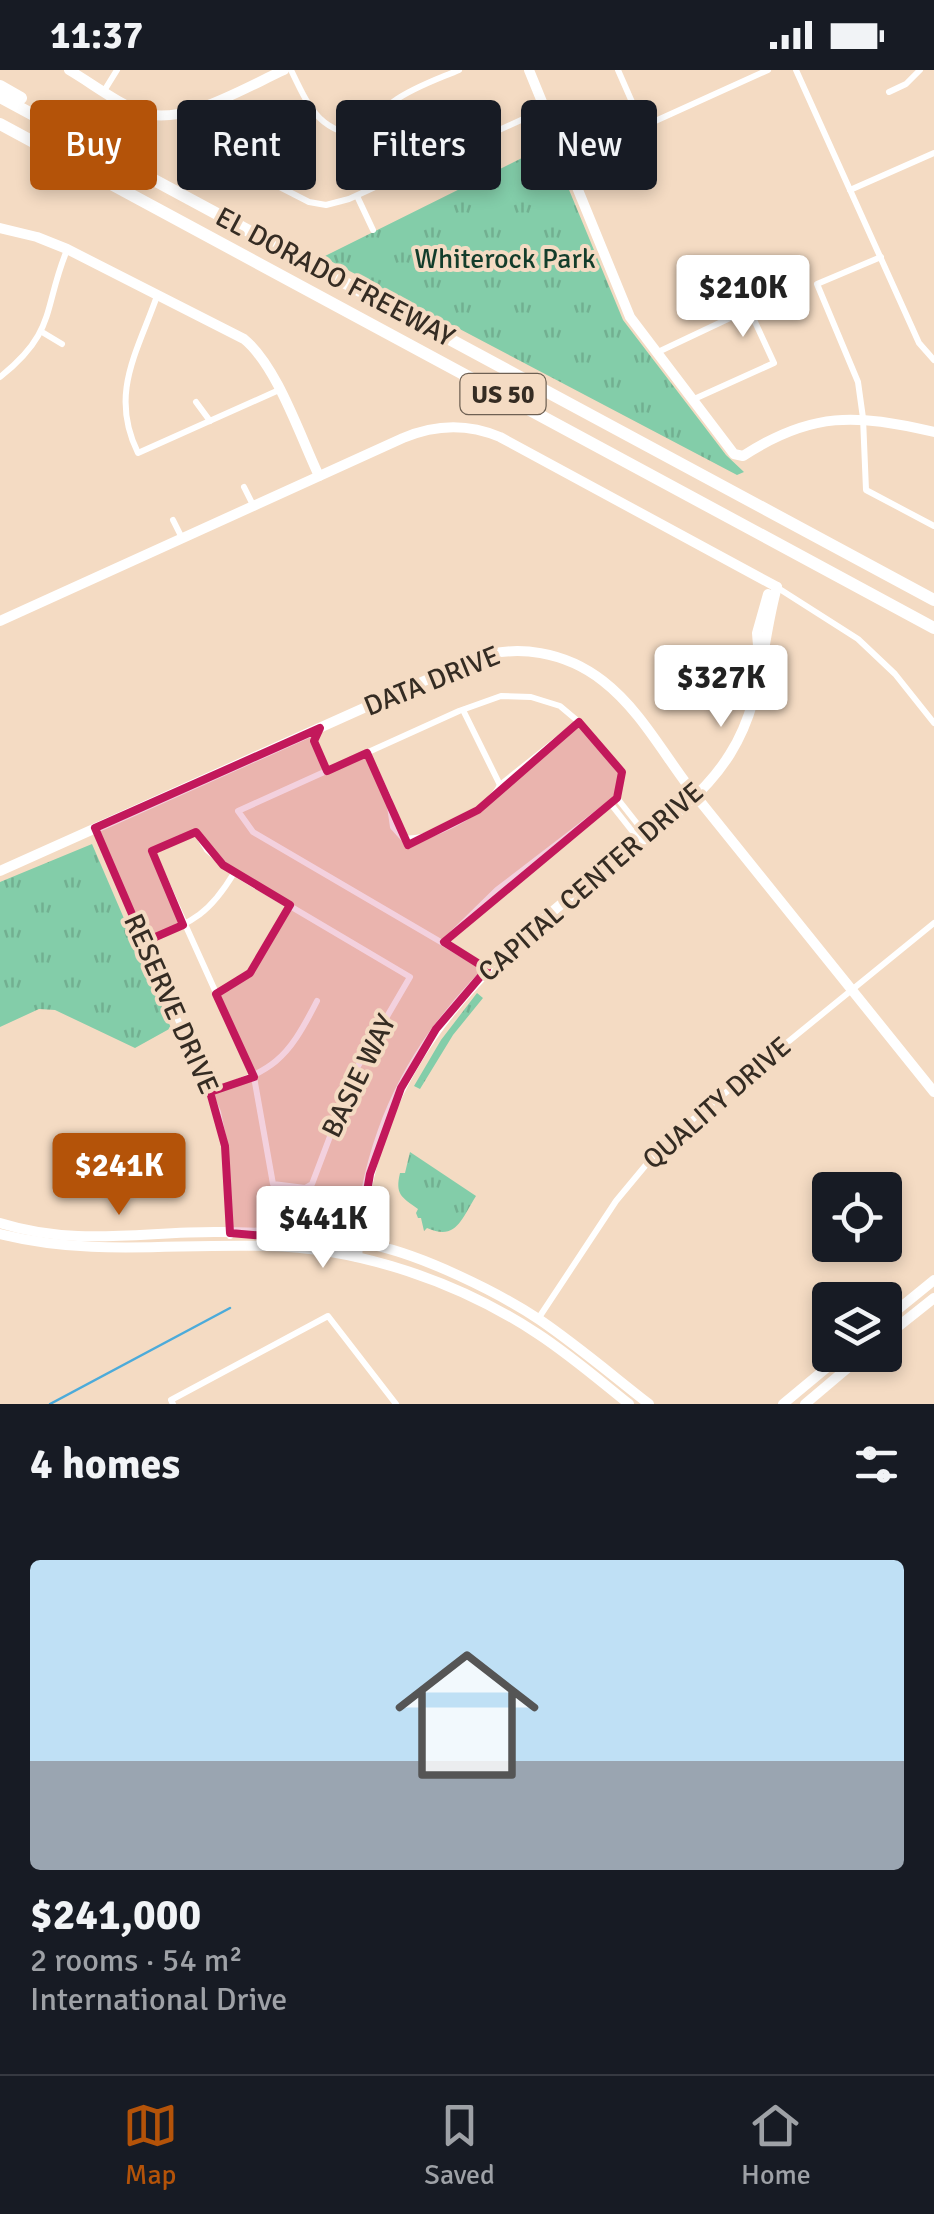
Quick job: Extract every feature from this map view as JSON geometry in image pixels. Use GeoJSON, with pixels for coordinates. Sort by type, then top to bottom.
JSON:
{"type":"FeatureCollection","features":[{"type":"Feature","properties":{"kind":"highway"},"geometry":{"type":"LineString","coordinates":[[0,86],[30,103]]}},
{"type":"Feature","properties":{"kind":"highway","name":"EL DORADO FREEWAY"},"geometry":{"type":"LineString","coordinates":[[0,97],[30,113]]}},
{"type":"Feature","properties":{"kind":"highway","name":"EL DORADO FREEWAY"},"geometry":{"type":"LineString","coordinates":[[0,124],[30,140]]}},
{"type":"Feature","properties":{"kind":"highway"},"geometry":{"type":"LineString","coordinates":[[0,134],[30,146]]}},
{"type":"Feature","properties":{"kind":"highway","name":"EL DORADO FREEWAY"},"geometry":{"type":"LineString","coordinates":[[157,181],[934,600]]}},
{"type":"Feature","properties":{"kind":"highway","name":"EL DORADO FREEWAY"},"geometry":{"type":"LineString","coordinates":[[122,190],[934,628]]}},
{"type":"Feature","properties":{"kind":"street"},"geometry":{"type":"LineString","coordinates":[[69,70],[151,115],[177,114]]}},
{"type":"Feature","properties":{"kind":"street"},"geometry":{"type":"LineString","coordinates":[[104,91],[117,70]]}},
{"type":"Feature","properties":{"kind":"street"},"geometry":{"type":"LineString","coordinates":[[216,100],[288,70],[310,109],[336,130]]}},
{"type":"Feature","properties":{"kind":"street"},"geometry":{"type":"LineString","coordinates":[[402,100],[459,70]]}},
{"type":"Feature","properties":{"kind":"street"},"geometry":{"type":"LineString","coordinates":[[528,70],[541,100]]}},
{"type":"Feature","properties":{"kind":"street"},"geometry":{"type":"LineString","coordinates":[[618,70],[631,100]]}},
{"type":"Feature","properties":{"kind":"street"},"geometry":{"type":"LineString","coordinates":[[657,120],[768,70]]}},
{"type":"Feature","properties":{"kind":"street"},"geometry":{"type":"LineString","coordinates":[[796,70],[920,343],[934,360]]}},
{"type":"Feature","properties":{"kind":"street"},"geometry":{"type":"LineString","coordinates":[[889,92],[906,84],[920,70]]}},
{"type":"Feature","properties":{"kind":"street"},"geometry":{"type":"LineString","coordinates":[[850,190],[934,153]]}},
{"type":"Feature","properties":{"kind":"street"},"geometry":{"type":"LineString","coordinates":[[283,190],[326,205],[369,190]]}},
{"type":"Feature","properties":{"kind":"street"},"geometry":{"type":"LineString","coordinates":[[578,190],[630,317],[734,454],[743,456],[780,433],[828,419],[863,418],[934,432]]}},
{"type":"Feature","properties":{"kind":"street"},"geometry":{"type":"LineString","coordinates":[[357,196],[373,230]]}},
{"type":"Feature","properties":{"kind":"street"},"geometry":{"type":"LineString","coordinates":[[0,228],[67,249],[244,340],[265,361],[319,476]]}},
{"type":"Feature","properties":{"kind":"street"},"geometry":{"type":"LineString","coordinates":[[0,377],[27,353],[42,332],[67,249]]}},
{"type":"Feature","properties":{"kind":"street"},"geometry":{"type":"LineString","coordinates":[[880,256],[816,284],[854,370],[863,418],[866,490],[934,526]]}},
{"type":"Feature","properties":{"kind":"street"},"geometry":{"type":"LineString","coordinates":[[158,294],[125,390],[128,432],[138,453],[278,390]]}},
{"type":"Feature","properties":{"kind":"street"},"geometry":{"type":"LineString","coordinates":[[656,352],[749,309],[774,363],[692,400]]}},
{"type":"Feature","properties":{"kind":"street"},"geometry":{"type":"LineString","coordinates":[[42,332],[62,344]]}},
{"type":"Feature","properties":{"kind":"street"},"geometry":{"type":"LineString","coordinates":[[196,402],[210,421]]}},
{"type":"Feature","properties":{"kind":"street"},"geometry":{"type":"LineString","coordinates":[[0,620],[432,428],[459,426],[500,436],[777,587],[858,638],[896,674],[934,723]]}},
{"type":"Feature","properties":{"kind":"street"},"geometry":{"type":"LineString","coordinates":[[244,488],[254,506]]}},
{"type":"Feature","properties":{"kind":"street"},"geometry":{"type":"LineString","coordinates":[[174,520],[182,538]]}},
{"type":"Feature","properties":{"kind":"street","name":"CAPITAL CENTER DRIVE"},"geometry":{"type":"LineString","coordinates":[[358,1251],[373,1163],[401,1088],[436,1028],[487,969],[695,796],[736,744],[754,705],[777,587]]}},
{"type":"Feature","properties":{"kind":"street","name":"DATA DRIVE"},"geometry":{"type":"LineString","coordinates":[[0,871],[474,658],[496,651],[531,650],[576,664],[604,681],[630,706],[695,796],[934,1092]]}},
{"type":"Feature","properties":{"kind":"street"},"geometry":{"type":"LineString","coordinates":[[444,942],[496,891],[614,800],[622,772],[560,706],[530,697],[500,696],[238,811],[253,832],[487,969]]}},
{"type":"Feature","properties":{"kind":"street"},"geometry":{"type":"LineString","coordinates":[[463,710],[500,785]]}},
{"type":"Feature","properties":{"kind":"street"},"geometry":{"type":"LineString","coordinates":[[368,753],[389,799],[394,826],[402,838],[416,840],[495,798],[500,785],[579,722]]}},
{"type":"Feature","properties":{"kind":"street"},"geometry":{"type":"LineString","coordinates":[[320,728],[314,741],[327,771]]}},
{"type":"Feature","properties":{"kind":"street"},"geometry":{"type":"LineString","coordinates":[[614,800],[644,839]]}},
{"type":"Feature","properties":{"kind":"street","name":"RESERVE DRIVE"},"geometry":{"type":"LineString","coordinates":[[94,828],[210,1092],[224,1146],[230,1246]]}},
{"type":"Feature","properties":{"kind":"street","name":"BASIE WAY"},"geometry":{"type":"LineString","coordinates":[[196,832],[207,850],[234,873],[410,977],[354,1073],[312,1184],[305,1188],[272,1184],[254,1077],[152,851],[196,832]]}},
{"type":"Feature","properties":{"kind":"street"},"geometry":{"type":"LineString","coordinates":[[144,942],[212,907],[234,873]]}},
{"type":"Feature","properties":{"kind":"street"},"geometry":{"type":"LineString","coordinates":[[216,994],[250,973],[290,905]]}},
{"type":"Feature","properties":{"kind":"street","name":"QUALITY DRIVE"},"geometry":{"type":"LineString","coordinates":[[538,1319],[646,1162],[682,1126],[934,923]]}},
{"type":"Feature","properties":{"kind":"street"},"geometry":{"type":"LineString","coordinates":[[210,1092],[273,1067],[287,1053],[317,1001]]}},
{"type":"Feature","properties":{"kind":"street"},"geometry":{"type":"LineString","coordinates":[[0,1222],[66,1236],[269,1233],[358,1251],[454,1289],[536,1332],[629,1404]]}},
{"type":"Feature","properties":{"kind":"street"},"geometry":{"type":"LineString","coordinates":[[0,1234],[83,1248],[270,1246],[399,1253],[538,1319],[649,1404]]}},
{"type":"Feature","properties":{"kind":"street"},"geometry":{"type":"LineString","coordinates":[[902,1306],[934,1280]]}},
{"type":"Feature","properties":{"kind":"street"},"geometry":{"type":"LineString","coordinates":[[454,1289],[478,1293],[532,1322],[538,1319]]}},
{"type":"Feature","properties":{"kind":"street"},"geometry":{"type":"LineString","coordinates":[[902,1323],[934,1298]]}},
{"type":"Feature","properties":{"kind":"street"},"geometry":{"type":"LineString","coordinates":[[173,1404],[171,1400],[328,1316],[396,1404]]}},
{"type":"Feature","properties":{"kind":"street"},"geometry":{"type":"LineString","coordinates":[[536,1332],[542,1329],[596,1363]]}},
{"type":"Feature","properties":{"kind":"street"},"geometry":{"type":"LineString","coordinates":[[783,1404],[822,1372]]}},
{"type":"Feature","properties":{"kind":"street"},"geometry":{"type":"LineString","coordinates":[[805,1404],[843,1372]]}},
{"type":"Feature","properties":{"kind":"highlighted area"},"geometry":{"type":"Polygon","coordinates":[[[579,722],[622,772],[617,798],[444,942],[487,969],[436,1029],[401,1088],[370,1174],[358,1244],[230,1233],[225,1146],[210,1092],[254,1077],[216,994],[250,973],[290,905],[223,865],[196,832],[152,851],[183,925],[144,942],[95,828],[320,728],[314,741],[327,771],[367,753],[408,845],[478,810],[579,722]]]}},
{"type":"Feature","properties":{"kind":"green space","name":"Whiterock Park"},"geometry":{"type":"Polygon","coordinates":[[[521,158],[521,190],[569,190],[623,320],[726,455],[744,472],[737,475],[323,257],[458,190],[501,190],[501,168],[521,158]]]}},
{"type":"Feature","properties":{"kind":"green space"},"geometry":{"type":"Polygon","coordinates":[[[92,844],[171,1028],[135,1048],[55,1010],[39,1009],[0,1027],[0,882],[92,844]]]}},
{"type":"Feature","properties":{"kind":"green space"},"geometry":{"type":"Polygon","coordinates":[[[477,993],[483,998],[453,1035],[420,1089],[414,1086],[441,1040],[477,993]]]}},
{"type":"Feature","properties":{"kind":"green space"},"geometry":{"type":"Polygon","coordinates":[[[410,1152],[476,1196],[451,1230],[424,1231],[418,1209],[401,1194],[400,1173],[405,1173],[410,1152]]]}},
{"type":"Feature","properties":{"kind":"waterway"},"geometry":{"type":"LineString","coordinates":[[50,1404],[230,1308]]}}]}
